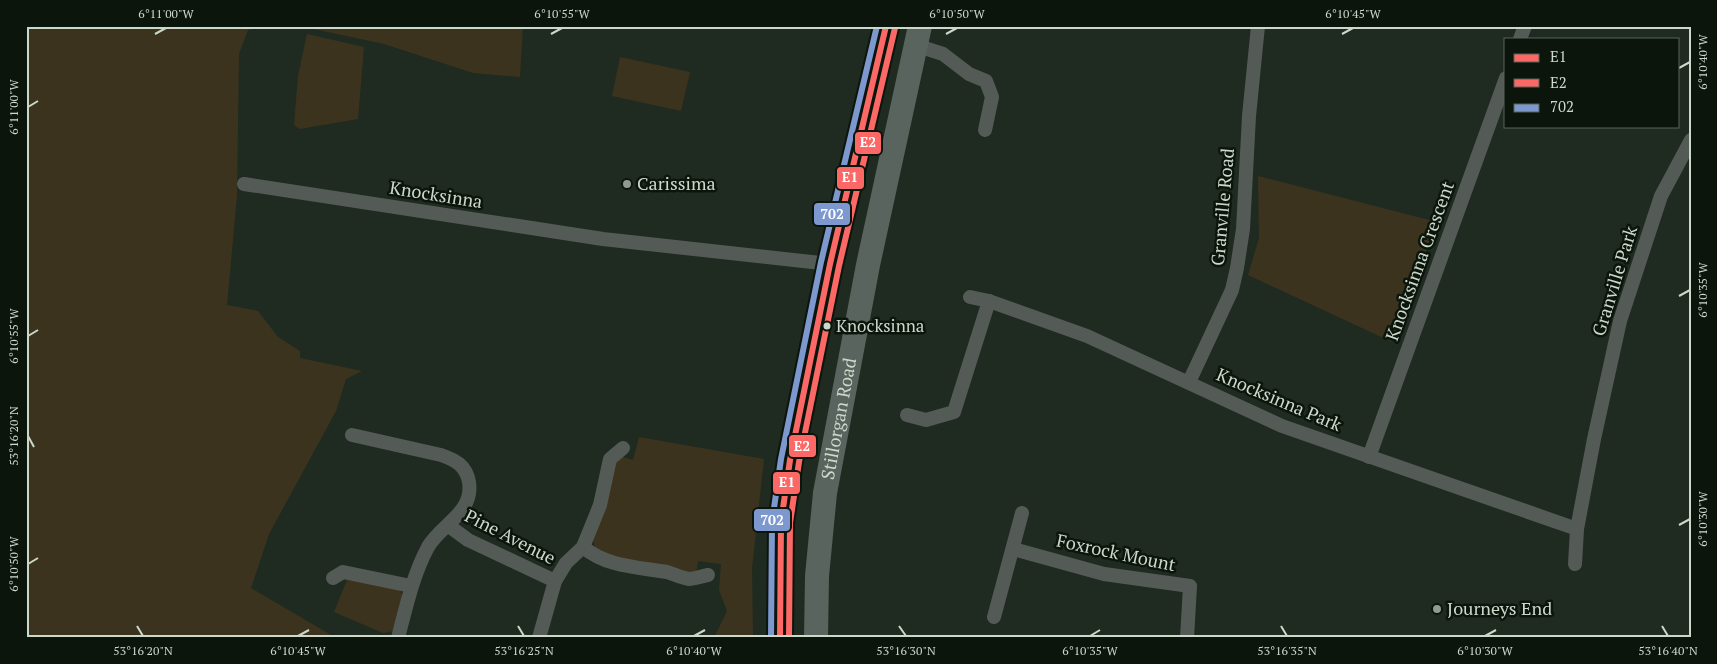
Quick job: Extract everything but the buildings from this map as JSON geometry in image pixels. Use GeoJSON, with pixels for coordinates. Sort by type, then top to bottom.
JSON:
{"type":"FeatureCollection","features":[{"type":"Feature","properties":{"kind":"highway"},"geometry":{"type":"LineString","coordinates":[[780,638],[781,522],[790,460],[830,264],[886,26]]}},
{"type":"Feature","properties":{"kind":"highway","name":"Stillorgan Road"},"geometry":{"type":"LineString","coordinates":[[816,638],[817,576],[825,493],[868,264],[918,36]]}},
{"type":"Feature","properties":{"kind":"street","name":"Granville Road"},"geometry":{"type":"LineString","coordinates":[[1189,382],[1232,290],[1237,268],[1243,228],[1249,116],[1258,26]]}},
{"type":"Feature","properties":{"kind":"street"},"geometry":{"type":"LineString","coordinates":[[1520,38],[1525,26]]}},
{"type":"Feature","properties":{"kind":"street"},"geometry":{"type":"LineString","coordinates":[[918,36],[969,74],[986,81],[992,97],[985,130]]}},
{"type":"Feature","properties":{"kind":"street","name":"Knocksinna Crescent"},"geometry":{"type":"LineString","coordinates":[[1369,457],[1504,84]]}},
{"type":"Feature","properties":{"kind":"street","name":"Granville Park"},"geometry":{"type":"LineString","coordinates":[[1575,564],[1577,529],[1594,439],[1623,312],[1662,196],[1691,140]]}},
{"type":"Feature","properties":{"kind":"street","name":"Knocksinna"},"geometry":{"type":"LineString","coordinates":[[244,184],[603,239],[830,264]]}},
{"type":"Feature","properties":{"kind":"street","name":"Knocksinna Park"},"geometry":{"type":"LineString","coordinates":[[970,297],[989,301],[1086,336],[1282,426],[1577,529]]}},
{"type":"Feature","properties":{"kind":"street"},"geometry":{"type":"LineString","coordinates":[[908,415],[926,420],[954,412],[989,301]]}},
{"type":"Feature","properties":{"kind":"street"},"geometry":{"type":"LineString","coordinates":[[352,435],[441,455],[462,466],[468,474],[470,497],[449,526],[429,545],[411,586],[398,638]]}},
{"type":"Feature","properties":{"kind":"street"},"geometry":{"type":"LineString","coordinates":[[623,448],[610,459],[600,505],[583,547],[591,554],[634,568],[669,573],[690,579],[708,574]]}},
{"type":"Feature","properties":{"kind":"street"},"geometry":{"type":"LineString","coordinates":[[994,617],[1014,549],[1022,513]]}},
{"type":"Feature","properties":{"kind":"street","name":"Pine Avenue"},"geometry":{"type":"LineString","coordinates":[[449,526],[468,540],[555,581]]}},
{"type":"Feature","properties":{"kind":"street","name":"Pine Avenue"},"geometry":{"type":"LineString","coordinates":[[539,638],[555,581],[566,563],[583,547]]}},
{"type":"Feature","properties":{"kind":"street","name":"Foxrock Mount"},"geometry":{"type":"LineString","coordinates":[[1014,549],[1104,574],[1190,586],[1187,638]]}},
{"type":"Feature","properties":{"kind":"street"},"geometry":{"type":"LineString","coordinates":[[333,578],[343,572],[411,586]]}},
{"type":"Feature","properties":{"kind":"shaded area"},"geometry":{"type":"Polygon","coordinates":[[[26,26],[270,26],[248,30],[239,54],[237,196],[227,305],[258,311],[278,337],[300,351],[300,358],[362,371],[346,379],[336,411],[269,534],[251,588],[336,638],[26,638],[26,26]]]}},
{"type":"Feature","properties":{"kind":"shaded area"},"geometry":{"type":"Polygon","coordinates":[[[300,26],[523,26],[520,77],[473,73],[384,44],[300,26]]]}},
{"type":"Feature","properties":{"kind":"shaded area"},"geometry":{"type":"Polygon","coordinates":[[[307,34],[364,47],[358,119],[300,129],[294,125],[298,76],[307,34]]]}},
{"type":"Feature","properties":{"kind":"shaded area"},"geometry":{"type":"Polygon","coordinates":[[[620,57],[690,72],[681,111],[612,96],[620,57]]]}},
{"type":"Feature","properties":{"kind":"shaded area"},"geometry":{"type":"Polygon","coordinates":[[[1258,176],[1437,222],[1392,342],[1248,275],[1259,238],[1258,176]]]}},
{"type":"Feature","properties":{"kind":"shaded area"},"geometry":{"type":"Polygon","coordinates":[[[639,437],[764,459],[752,568],[753,638],[714,638],[727,611],[719,590],[721,564],[698,561],[697,569],[693,574],[625,561],[595,548],[593,539],[617,458],[620,456],[633,460],[639,437]]]}},
{"type":"Feature","properties":{"kind":"shaded area"},"geometry":{"type":"Polygon","coordinates":[[[347,580],[400,589],[404,601],[394,631],[383,633],[334,612],[347,580]]]}},
{"type":"Feature","properties":{"kind":"transit line","name":"702"},"geometry":{"type":"LineString","coordinates":[[771,638],[772,522],[781,459],[821,262],[877,26]]}},
{"type":"Feature","properties":{"kind":"transit line","name":"E1"},"geometry":{"type":"LineString","coordinates":[[780,638],[781,522],[790,460],[830,264],[886,26]]}},
{"type":"Feature","properties":{"kind":"transit line","name":"E2"},"geometry":{"type":"LineString","coordinates":[[789,638],[790,523],[799,462],[839,266],[895,28]]}},
{"type":"Feature","properties":{"kind":"place","name":"Carissima"},"geometry":{"type":"Point","coordinates":[627,184]}},
{"type":"Feature","properties":{"kind":"place","name":"Knocksinna"},"geometry":{"type":"Point","coordinates":[827,326]}},
{"type":"Feature","properties":{"kind":"place","name":"Journeys End"},"geometry":{"type":"Point","coordinates":[1437,609]}}]}
